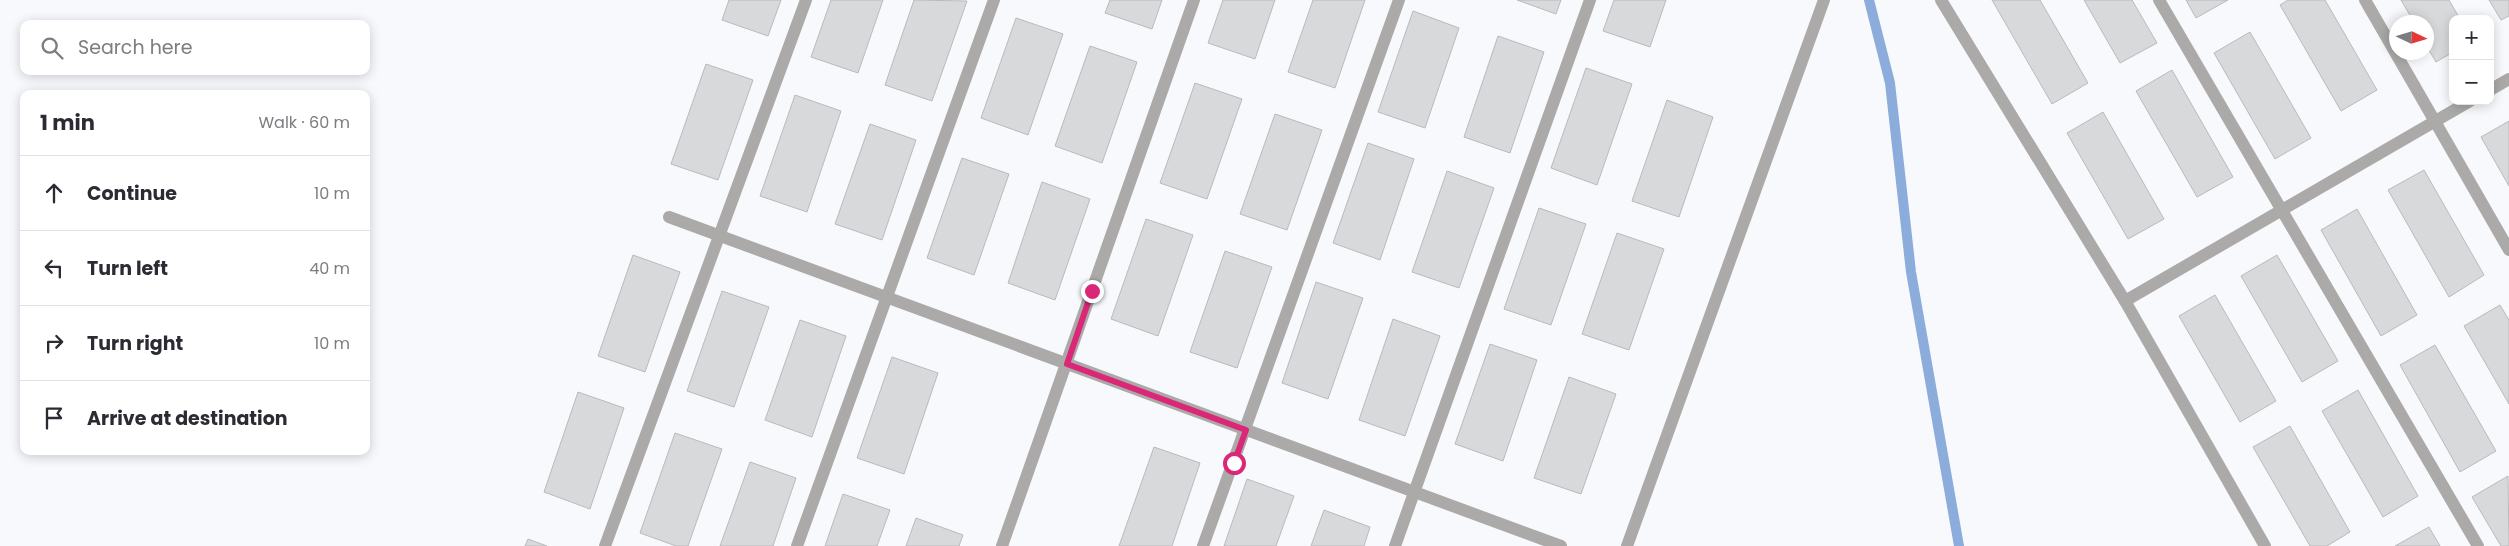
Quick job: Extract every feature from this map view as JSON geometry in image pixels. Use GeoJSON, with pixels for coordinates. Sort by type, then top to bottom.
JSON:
{"type":"FeatureCollection","features":[{"type":"Feature","properties":{"kind":"street"},"geometry":{"type":"LineString","coordinates":[[604,546],[806,0]]}},
{"type":"Feature","properties":{"kind":"street"},"geometry":{"type":"LineString","coordinates":[[797,546],[994,0]]}},
{"type":"Feature","properties":{"kind":"street"},"geometry":{"type":"LineString","coordinates":[[1002,546],[1194,0]]}},
{"type":"Feature","properties":{"kind":"street"},"geometry":{"type":"LineString","coordinates":[[1204,546],[1399,0]]}},
{"type":"Feature","properties":{"kind":"street"},"geometry":{"type":"LineString","coordinates":[[1395,546],[1590,0]]}},
{"type":"Feature","properties":{"kind":"street"},"geometry":{"type":"LineString","coordinates":[[1627,546],[1824,0]]}},
{"type":"Feature","properties":{"kind":"street"},"geometry":{"type":"LineString","coordinates":[[1941,0],[2125,301],[2266,546]]}},
{"type":"Feature","properties":{"kind":"street"},"geometry":{"type":"LineString","coordinates":[[2159,0],[2478,546]]}},
{"type":"Feature","properties":{"kind":"street"},"geometry":{"type":"LineString","coordinates":[[2365,0],[2509,250]]}},
{"type":"Feature","properties":{"kind":"street"},"geometry":{"type":"LineString","coordinates":[[2494,88],[2509,79]]}},
{"type":"Feature","properties":{"kind":"street"},"geometry":{"type":"LineString","coordinates":[[2125,301],[2463,105]]}},
{"type":"Feature","properties":{"kind":"street"},"geometry":{"type":"LineString","coordinates":[[669,217],[1561,546]]}},
{"type":"Feature","properties":{"kind":"building"},"geometry":{"type":"Polygon","coordinates":[[[729,0],[781,0],[768,36],[722,20],[729,0]]]}},
{"type":"Feature","properties":{"kind":"building"},"geometry":{"type":"Polygon","coordinates":[[[831,0],[883,0],[858,73],[811,57],[831,0]]]}},
{"type":"Feature","properties":{"kind":"building"},"geometry":{"type":"Polygon","coordinates":[[[914,0],[967,1],[932,101],[885,85],[914,0]]]}},
{"type":"Feature","properties":{"kind":"building"},"geometry":{"type":"Polygon","coordinates":[[[1110,0],[1162,0],[1152,29],[1105,13],[1110,0]]]}},
{"type":"Feature","properties":{"kind":"building"},"geometry":{"type":"Polygon","coordinates":[[[1223,0],[1275,0],[1255,59],[1208,43],[1223,0]]]}},
{"type":"Feature","properties":{"kind":"building"},"geometry":{"type":"Polygon","coordinates":[[[1313,0],[1365,0],[1335,88],[1288,72],[1313,0]]]}},
{"type":"Feature","properties":{"kind":"building"},"geometry":{"type":"Polygon","coordinates":[[[1517,0],[1561,0],[1556,14],[1517,0]]]}},
{"type":"Feature","properties":{"kind":"building"},"geometry":{"type":"Polygon","coordinates":[[[1614,0],[1666,0],[1650,47],[1603,31],[1614,0]]]}},
{"type":"Feature","properties":{"kind":"building"},"geometry":{"type":"Polygon","coordinates":[[[1992,0],[2040,0],[2088,83],[2052,104],[1992,0]]]}},
{"type":"Feature","properties":{"kind":"building"},"geometry":{"type":"Polygon","coordinates":[[[2084,0],[2132,0],[2157,43],[2120,63],[2084,0]]]}},
{"type":"Feature","properties":{"kind":"building"},"geometry":{"type":"Polygon","coordinates":[[[2186,0],[2228,0],[2196,18],[2186,0]]]}},
{"type":"Feature","properties":{"kind":"building"},"geometry":{"type":"Polygon","coordinates":[[[2288,0],[2325,0],[2377,90],[2341,111],[2280,5],[2288,0]]]}},
{"type":"Feature","properties":{"kind":"building"},"geometry":{"type":"Polygon","coordinates":[[[2401,0],[2449,0],[2458,15],[2449,15],[2449,54],[2436,62],[2434,59],[2434,15],[2410,15],[2401,0]]]}},
{"type":"Feature","properties":{"kind":"building"},"geometry":{"type":"Polygon","coordinates":[[[2489,0],[2509,0],[2509,16],[2501,20],[2489,0]]]}},
{"type":"Feature","properties":{"kind":"building"},"geometry":{"type":"Polygon","coordinates":[[[1413,11],[1459,28],[1425,128],[1378,112],[1413,11]]]}},
{"type":"Feature","properties":{"kind":"building"},"geometry":{"type":"Polygon","coordinates":[[[1016,18],[1063,34],[1028,135],[981,118],[1016,18]]]}},
{"type":"Feature","properties":{"kind":"building"},"geometry":{"type":"Polygon","coordinates":[[[2250,32],[2311,138],[2275,159],[2214,53],[2250,32]]]}},
{"type":"Feature","properties":{"kind":"building"},"geometry":{"type":"Polygon","coordinates":[[[1498,36],[1544,52],[1510,153],[1464,137],[1498,36]]]}},
{"type":"Feature","properties":{"kind":"building"},"geometry":{"type":"Polygon","coordinates":[[[1090,46],[1137,62],[1102,163],[1055,146],[1090,46]]]}},
{"type":"Feature","properties":{"kind":"building"},"geometry":{"type":"Polygon","coordinates":[[[706,64],[753,80],[718,180],[671,164],[706,64]]]}},
{"type":"Feature","properties":{"kind":"building"},"geometry":{"type":"Polygon","coordinates":[[[1586,68],[1632,84],[1597,185],[1551,168],[1586,68]]]}},
{"type":"Feature","properties":{"kind":"building"},"geometry":{"type":"Polygon","coordinates":[[[2172,70],[2233,177],[2197,197],[2136,91],[2172,70]]]}},
{"type":"Feature","properties":{"kind":"building"},"geometry":{"type":"Polygon","coordinates":[[[1195,83],[1242,99],[1207,199],[1160,183],[1195,83]]]}},
{"type":"Feature","properties":{"kind":"building"},"geometry":{"type":"Polygon","coordinates":[[[795,95],[841,111],[807,212],[760,196],[795,95]]]}},
{"type":"Feature","properties":{"kind":"building"},"geometry":{"type":"Polygon","coordinates":[[[1667,100],[1713,117],[1679,217],[1632,201],[1667,100]]]}},
{"type":"Feature","properties":{"kind":"building"},"geometry":{"type":"Polygon","coordinates":[[[2103,112],[2164,219],[2128,239],[2067,133],[2103,112]]]}},
{"type":"Feature","properties":{"kind":"building"},"geometry":{"type":"Polygon","coordinates":[[[1275,114],[1322,130],[1287,230],[1240,214],[1275,114]]]}},
{"type":"Feature","properties":{"kind":"building"},"geometry":{"type":"Polygon","coordinates":[[[2509,121],[2509,186],[2481,137],[2509,121]]]}},
{"type":"Feature","properties":{"kind":"building"},"geometry":{"type":"Polygon","coordinates":[[[870,124],[916,140],[882,240],[835,224],[870,124]]]}},
{"type":"Feature","properties":{"kind":"building"},"geometry":{"type":"Polygon","coordinates":[[[1368,143],[1414,159],[1380,260],[1333,243],[1368,143]]]}},
{"type":"Feature","properties":{"kind":"building"},"geometry":{"type":"Polygon","coordinates":[[[962,158],[1009,174],[974,275],[927,258],[962,158]]]}},
{"type":"Feature","properties":{"kind":"building"},"geometry":{"type":"Polygon","coordinates":[[[2424,170],[2484,275],[2449,297],[2388,190],[2424,170]]]}},
{"type":"Feature","properties":{"kind":"building"},"geometry":{"type":"Polygon","coordinates":[[[1447,171],[1494,188],[1459,288],[1412,272],[1447,171]]]}},
{"type":"Feature","properties":{"kind":"building"},"geometry":{"type":"Polygon","coordinates":[[[1042,182],[1090,199],[1055,300],[1008,283],[1042,182]]]}},
{"type":"Feature","properties":{"kind":"building"},"geometry":{"type":"Polygon","coordinates":[[[1539,208],[1586,224],[1551,325],[1504,309],[1539,208]]]}},
{"type":"Feature","properties":{"kind":"building"},"geometry":{"type":"Polygon","coordinates":[[[2357,209],[2417,315],[2381,336],[2321,230],[2357,209]]]}},
{"type":"Feature","properties":{"kind":"building"},"geometry":{"type":"Polygon","coordinates":[[[1146,219],[1193,235],[1158,336],[1111,319],[1146,219]]]}},
{"type":"Feature","properties":{"kind":"building"},"geometry":{"type":"Polygon","coordinates":[[[1617,233],[1664,249],[1629,350],[1582,334],[1617,233]]]}},
{"type":"Feature","properties":{"kind":"building"},"geometry":{"type":"Polygon","coordinates":[[[1225,251],[1272,267],[1237,368],[1190,352],[1225,251]]]}},
{"type":"Feature","properties":{"kind":"building"},"geometry":{"type":"Polygon","coordinates":[[[633,255],[680,272],[645,372],[598,356],[633,255]]]}},
{"type":"Feature","properties":{"kind":"building"},"geometry":{"type":"Polygon","coordinates":[[[2277,255],[2338,361],[2302,382],[2241,276],[2277,255]]]}},
{"type":"Feature","properties":{"kind":"building"},"geometry":{"type":"Polygon","coordinates":[[[1316,282],[1363,298],[1328,399],[1282,383],[1316,282]]]}},
{"type":"Feature","properties":{"kind":"building"},"geometry":{"type":"Polygon","coordinates":[[[722,291],[769,307],[734,407],[687,391],[722,291]]]}},
{"type":"Feature","properties":{"kind":"building"},"geometry":{"type":"Polygon","coordinates":[[[2215,295],[2276,401],[2240,422],[2179,316],[2215,295]]]}},
{"type":"Feature","properties":{"kind":"building"},"geometry":{"type":"Polygon","coordinates":[[[2500,305],[2509,320],[2509,404],[2464,326],[2500,305]]]}},
{"type":"Feature","properties":{"kind":"building"},"geometry":{"type":"Polygon","coordinates":[[[1393,319],[1440,336],[1405,436],[1359,420],[1393,319]]]}},
{"type":"Feature","properties":{"kind":"building"},"geometry":{"type":"Polygon","coordinates":[[[800,320],[846,336],[812,437],[765,420],[800,320]]]}},
{"type":"Feature","properties":{"kind":"building"},"geometry":{"type":"Polygon","coordinates":[[[1490,344],[1537,360],[1503,461],[1455,444],[1490,344]]]}},
{"type":"Feature","properties":{"kind":"building"},"geometry":{"type":"Polygon","coordinates":[[[2435,345],[2496,451],[2460,472],[2400,365],[2435,345]]]}},
{"type":"Feature","properties":{"kind":"building"},"geometry":{"type":"Polygon","coordinates":[[[892,357],[938,373],[904,474],[857,458],[892,357]]]}},
{"type":"Feature","properties":{"kind":"building"},"geometry":{"type":"Polygon","coordinates":[[[1569,377],[1616,394],[1581,494],[1534,478],[1569,377]]]}},
{"type":"Feature","properties":{"kind":"building"},"geometry":{"type":"Polygon","coordinates":[[[2358,390],[2418,496],[2383,517],[2322,411],[2358,390]]]}},
{"type":"Feature","properties":{"kind":"building"},"geometry":{"type":"Polygon","coordinates":[[[578,392],[624,408],[590,509],[544,492],[578,392]]]}},
{"type":"Feature","properties":{"kind":"building"},"geometry":{"type":"Polygon","coordinates":[[[2290,426],[2350,532],[2327,546],[2310,546],[2253,447],[2290,426]]]}},
{"type":"Feature","properties":{"kind":"building"},"geometry":{"type":"Polygon","coordinates":[[[675,433],[722,449],[688,546],[676,546],[640,533],[675,433]]]}},
{"type":"Feature","properties":{"kind":"building"},"geometry":{"type":"Polygon","coordinates":[[[1154,447],[1200,463],[1172,546],[1119,546],[1154,447]]]}},
{"type":"Feature","properties":{"kind":"building"},"geometry":{"type":"Polygon","coordinates":[[[750,462],[796,478],[773,546],[720,546],[750,462]]]}},
{"type":"Feature","properties":{"kind":"building"},"geometry":{"type":"Polygon","coordinates":[[[2508,476],[2509,546],[2501,546],[2472,497],[2508,476]]]}},
{"type":"Feature","properties":{"kind":"building"},"geometry":{"type":"Polygon","coordinates":[[[1247,479],[1294,496],[1276,546],[1224,546],[1247,479]]]}},
{"type":"Feature","properties":{"kind":"building"},"geometry":{"type":"Polygon","coordinates":[[[843,494],[890,510],[877,546],[825,546],[843,494]]]}},
{"type":"Feature","properties":{"kind":"building"},"geometry":{"type":"Polygon","coordinates":[[[1324,510],[1370,527],[1364,546],[1311,546],[1324,510]]]}},
{"type":"Feature","properties":{"kind":"building"},"geometry":{"type":"Polygon","coordinates":[[[916,518],[963,535],[959,546],[906,546],[916,518]]]}},
{"type":"Feature","properties":{"kind":"building"},"geometry":{"type":"Polygon","coordinates":[[[2429,527],[2440,546],[2395,546],[2429,527]]]}},
{"type":"Feature","properties":{"kind":"building"},"geometry":{"type":"Polygon","coordinates":[[[528,539],[547,546],[525,546],[528,539]]]}},
{"type":"Feature","properties":{"kind":"waterway"},"geometry":{"type":"LineString","coordinates":[[1869,0],[1890,83],[1911,272],[1959,546]]}},
{"type":"Feature","properties":{"kind":"route"},"geometry":{"type":"LineString","coordinates":[[1092,291],[1067,364],[1246,430],[1234,463]]}}]}
